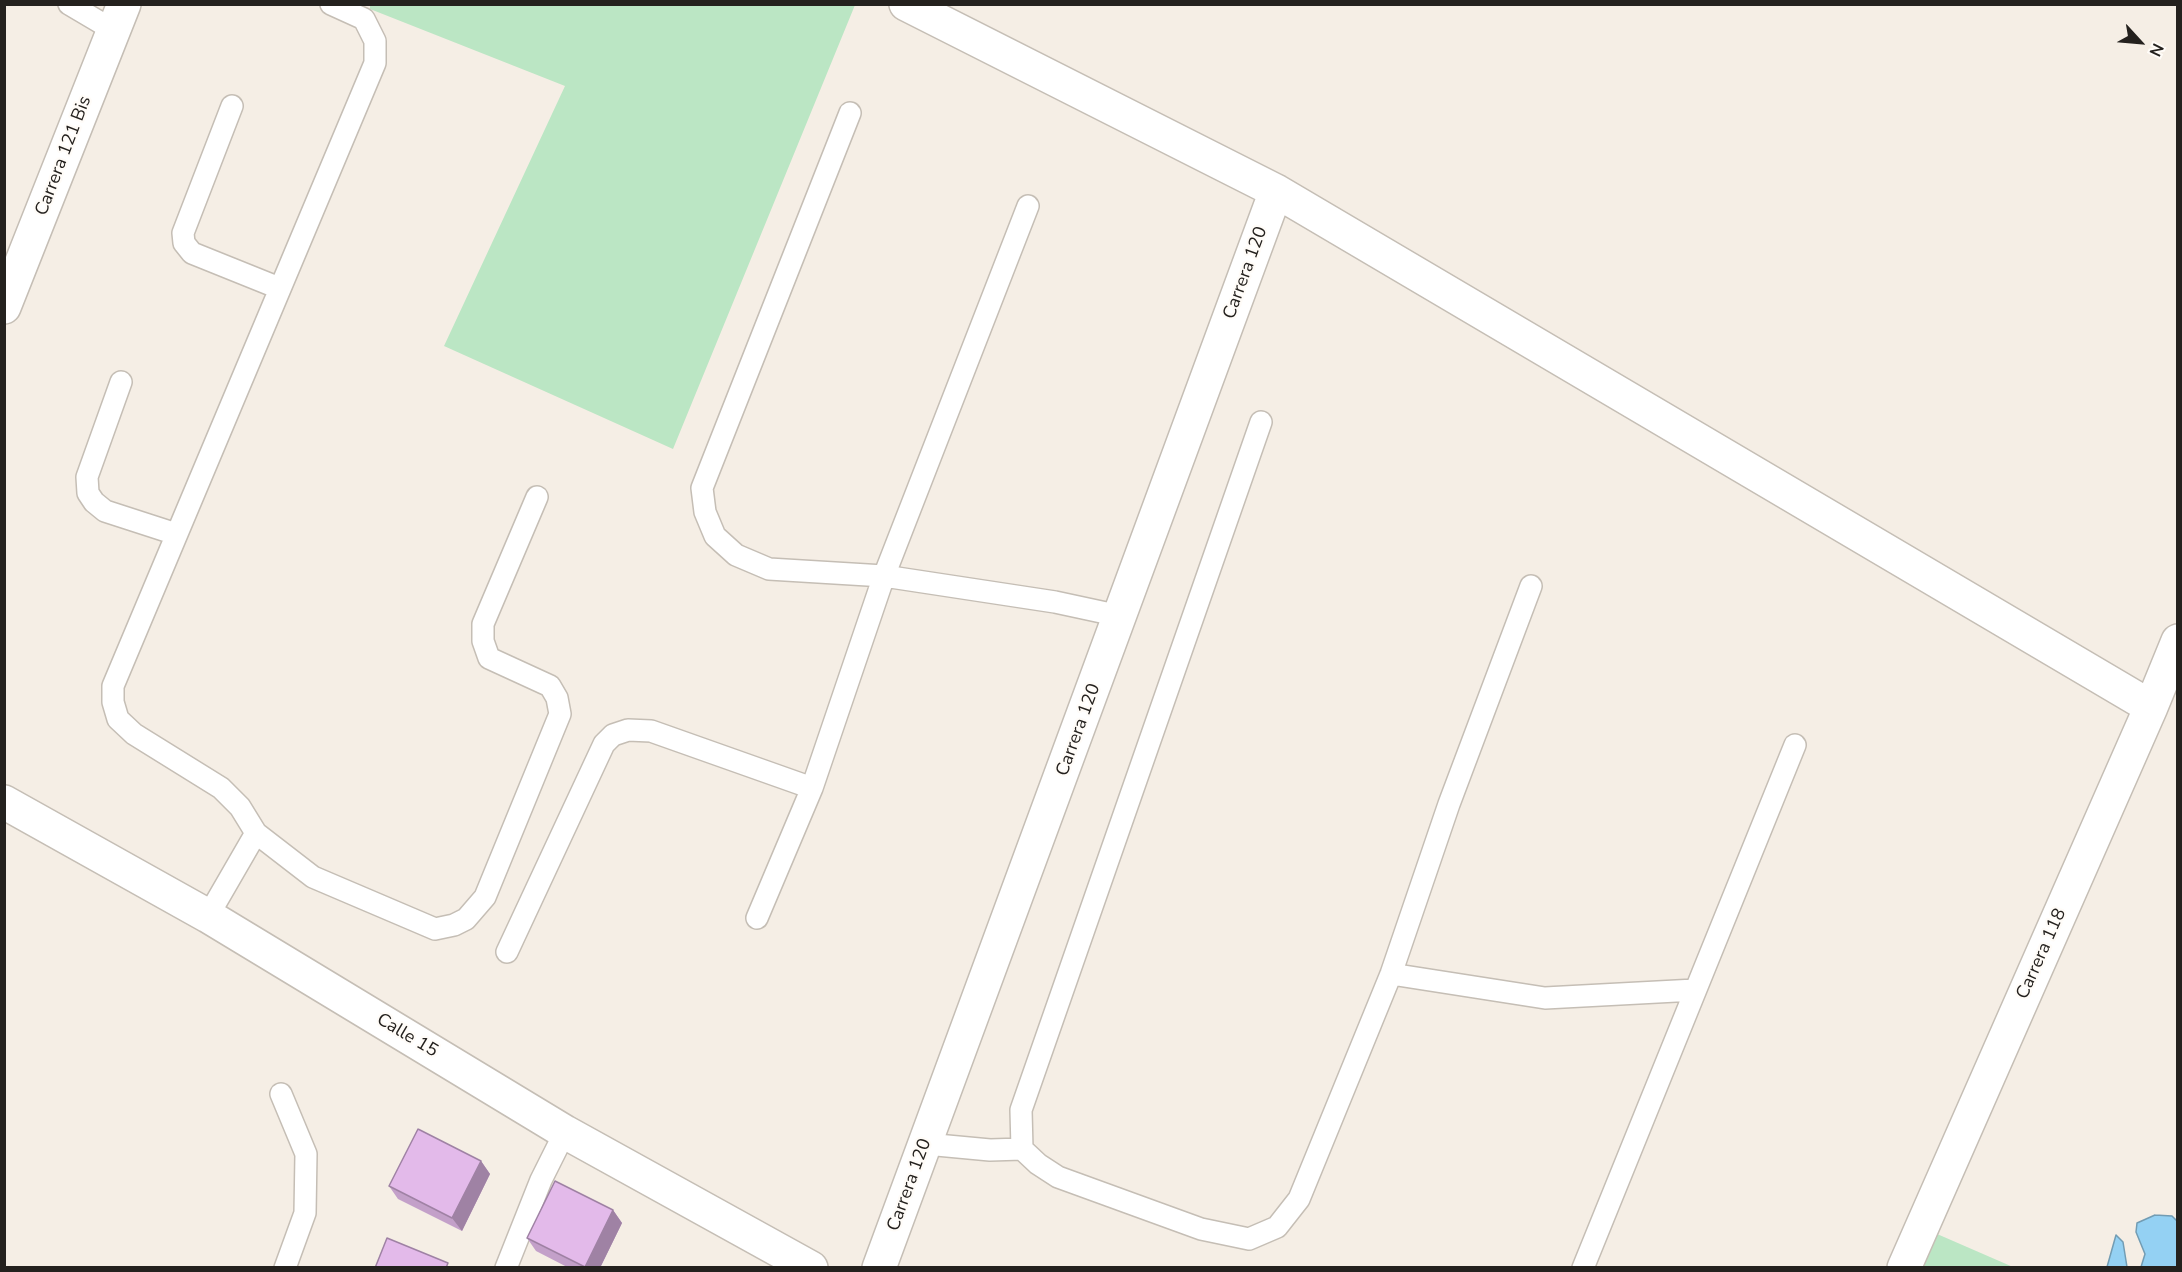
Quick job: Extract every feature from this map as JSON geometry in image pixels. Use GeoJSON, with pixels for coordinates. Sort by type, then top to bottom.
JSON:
{"type":"FeatureCollection","features":[{"type":"Feature","properties":{"kind":"street"},"geometry":{"type":"LineString","coordinates":[[906,4],[1276,191],[2151,707]]}},
{"type":"Feature","properties":{"kind":"street","name":"Carrera 121 Bis"},"geometry":{"type":"LineString","coordinates":[[4,307],[119,17]]}},
{"type":"Feature","properties":{"kind":"street","name":"Carrera 120"},"geometry":{"type":"LineString","coordinates":[[879,1268],[1276,191]]}},
{"type":"Feature","properties":{"kind":"street","name":"Carrera 118"},"geometry":{"type":"LineString","coordinates":[[1904,1268],[2178,641]]}},
{"type":"Feature","properties":{"kind":"street","name":"Calle 15"},"geometry":{"type":"LineString","coordinates":[[4,802],[208,916],[565,1132],[811,1268]]}},
{"type":"Feature","properties":{"kind":"lane"},"geometry":{"type":"LineString","coordinates":[[69,4],[119,17]]}},
{"type":"Feature","properties":{"kind":"lane"},"geometry":{"type":"LineString","coordinates":[[331,4],[364,19],[375,41],[375,63],[113,686],[112,702],[118,719],[134,735],[221,788],[240,807],[256,833],[313,877],[435,929],[454,925],[466,919],[485,897],[560,714],[557,698],[550,686],[489,658],[483,642],[483,624],[537,497]]}},
{"type":"Feature","properties":{"kind":"lane"},"geometry":{"type":"LineString","coordinates":[[232,106],[183,233],[184,243],[192,253],[279,288]]}},
{"type":"Feature","properties":{"kind":"lane"},"geometry":{"type":"LineString","coordinates":[[850,113],[702,488],[705,512],[715,536],[736,555],[769,568],[884,576],[1055,602],[1120,616]]}},
{"type":"Feature","properties":{"kind":"lane"},"geometry":{"type":"LineString","coordinates":[[757,918],[812,788],[884,576],[1028,206]]}},
{"type":"Feature","properties":{"kind":"lane"},"geometry":{"type":"LineString","coordinates":[[121,382],[87,477],[88,493],[94,502],[105,511],[176,534]]}},
{"type":"Feature","properties":{"kind":"lane"},"geometry":{"type":"LineString","coordinates":[[1022,1149],[1021,1110],[1261,422]]}},
{"type":"Feature","properties":{"kind":"lane"},"geometry":{"type":"LineString","coordinates":[[926,1144],[990,1150],[1022,1149],[1038,1164],[1058,1177],[1201,1229],[1249,1239],[1277,1227],[1299,1199],[1391,974],[1449,804],[1531,586]]}},
{"type":"Feature","properties":{"kind":"lane"},"geometry":{"type":"LineString","coordinates":[[507,952],[603,744],[613,735],[628,730],[651,731],[812,788]]}},
{"type":"Feature","properties":{"kind":"lane"},"geometry":{"type":"LineString","coordinates":[[1583,1267],[1795,746]]}},
{"type":"Feature","properties":{"kind":"lane"},"geometry":{"type":"LineString","coordinates":[[208,916],[256,833]]}},
{"type":"Feature","properties":{"kind":"lane"},"geometry":{"type":"LineString","coordinates":[[1391,974],[1545,998],[1695,990]]}},
{"type":"Feature","properties":{"kind":"lane"},"geometry":{"type":"LineString","coordinates":[[281,1094],[306,1154],[305,1213],[285,1268]]}},
{"type":"Feature","properties":{"kind":"lane"},"geometry":{"type":"LineString","coordinates":[[506,1268],[541,1180],[565,1132]]}},
{"type":"Feature","properties":{"kind":"green space"},"geometry":{"type":"Polygon","coordinates":[[[370,5],[855,5],[673,449],[444,346],[565,86],[370,9],[370,5]]]}},
{"type":"Feature","properties":{"kind":"green space"},"geometry":{"type":"Polygon","coordinates":[[[1921,1227],[2013,1267],[1904,1268],[1921,1227]]]}},
{"type":"Feature","properties":{"kind":"water"},"geometry":{"type":"Polygon","coordinates":[[[2155,1215],[2172,1216],[2177,1221],[2177,1267],[2141,1267],[2145,1254],[2136,1232],[2137,1223],[2155,1215]]]}},
{"type":"Feature","properties":{"kind":"water"},"geometry":{"type":"Polygon","coordinates":[[[2116,1235],[2123,1242],[2127,1267],[2107,1267],[2116,1235]]]}},
{"type":"Feature","properties":{"kind":"building"},"geometry":{"type":"Polygon","coordinates":[[[418,1129],[481,1161],[452,1218],[389,1186],[418,1129]]]}},
{"type":"Feature","properties":{"kind":"building"},"geometry":{"type":"Polygon","coordinates":[[[555,1181],[613,1210],[585,1267],[527,1238],[555,1181]]]}},
{"type":"Feature","properties":{"kind":"building"},"geometry":{"type":"Polygon","coordinates":[[[387,1238],[448,1263],[446,1268],[375,1268],[387,1238]]]}}]}
